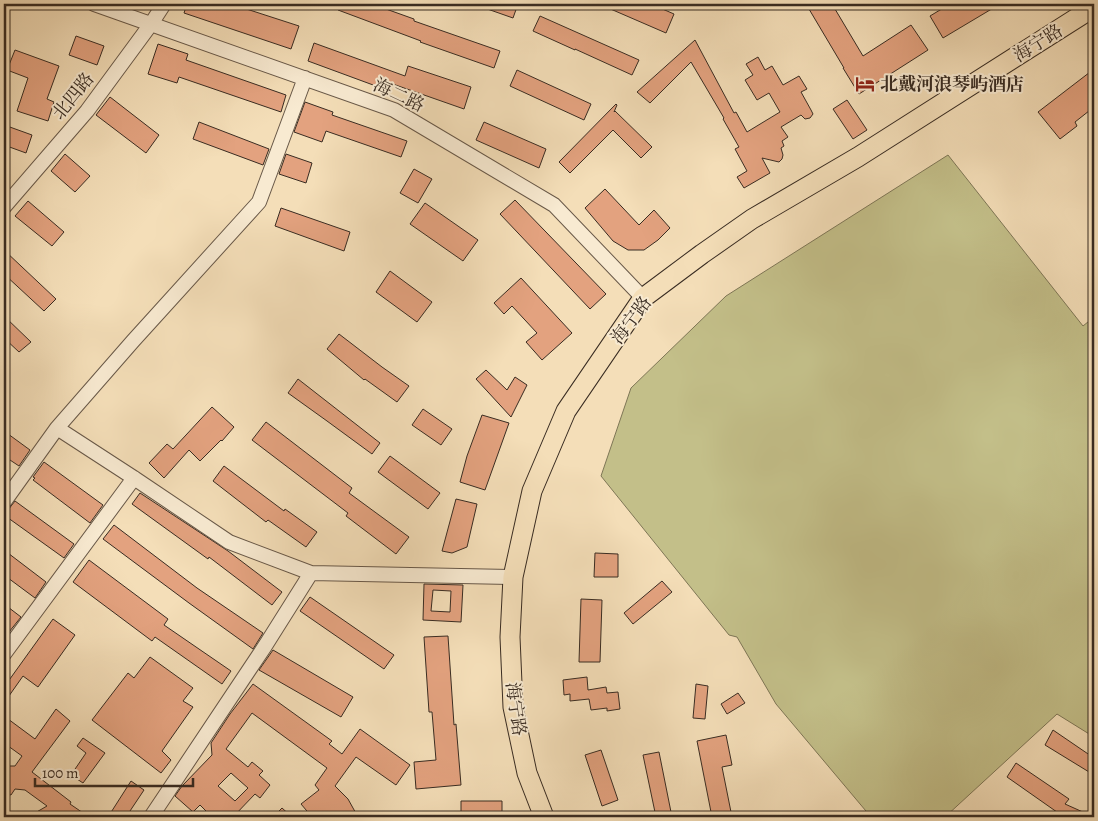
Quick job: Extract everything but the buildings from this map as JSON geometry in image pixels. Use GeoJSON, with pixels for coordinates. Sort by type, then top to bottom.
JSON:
{"type":"FeatureCollection","features":[{"type":"Feature","properties":{"kind":"main road","name":"海宁路"},"geometry":{"type":"LineString","coordinates":[[544,817],[527,773],[513,707],[510,636],[513,577],[532,491],[566,411],[643,298],[752,219],[866,151],[1094,7]]}},
{"type":"Feature","properties":{"kind":"street","name":"海二路"},"geometry":{"type":"LineString","coordinates":[[94,4],[394,110],[554,204],[643,298]]}},
{"type":"Feature","properties":{"kind":"street","name":"北四路"},"geometry":{"type":"LineString","coordinates":[[4,207],[87,111],[164,4]]}},
{"type":"Feature","properties":{"kind":"street"},"geometry":{"type":"LineString","coordinates":[[4,502],[57,428],[259,202],[305,78]]}},
{"type":"Feature","properties":{"kind":"street"},"geometry":{"type":"LineString","coordinates":[[57,428],[229,542],[311,573],[513,577]]}},
{"type":"Feature","properties":{"kind":"street"},"geometry":{"type":"LineString","coordinates":[[4,654],[134,478]]}},
{"type":"Feature","properties":{"kind":"street"},"geometry":{"type":"LineString","coordinates":[[151,817],[265,646],[311,573]]}},
{"type":"Feature","properties":{"kind":"shaded area"},"geometry":{"type":"Polygon","coordinates":[[[948,155],[1083,326],[1094,317],[1094,737],[1057,714],[945,817],[871,817],[776,704],[737,637],[729,635],[601,476],[631,388],[726,296],[948,155]]]}},
{"type":"Feature","properties":{"kind":"place","name":"北戴河浪琴屿酒店"},"geometry":{"type":"Point","coordinates":[865,84]}}]}
